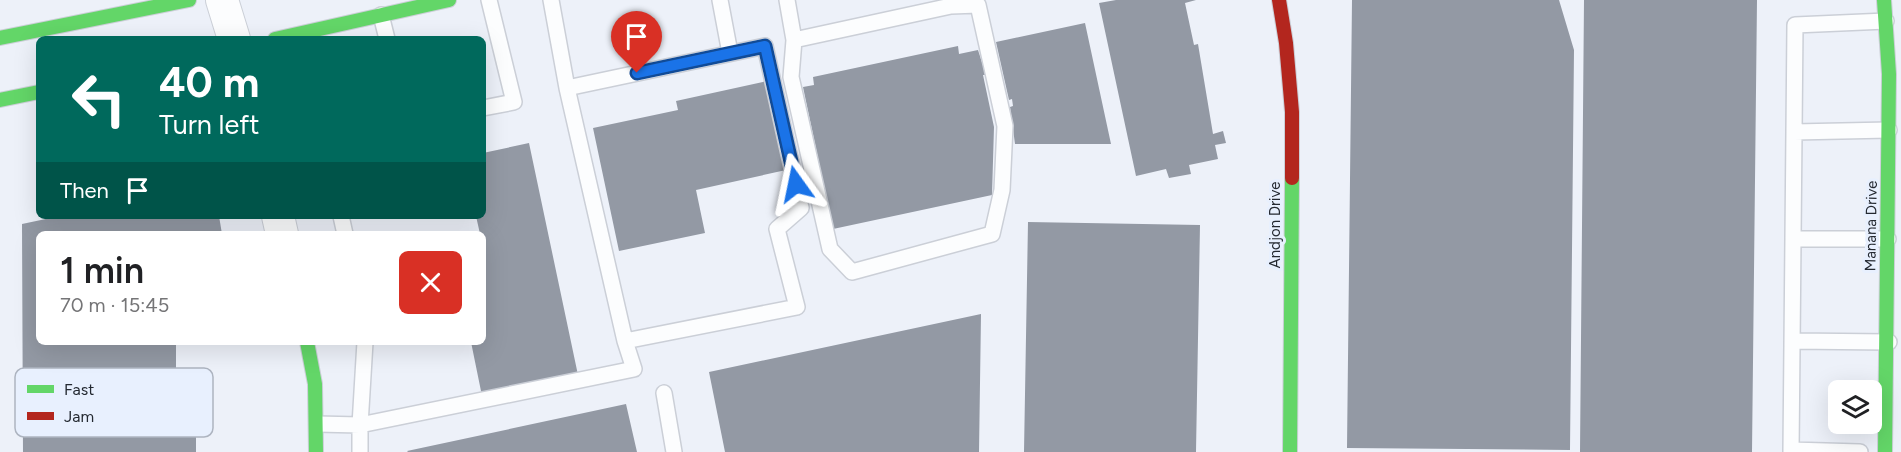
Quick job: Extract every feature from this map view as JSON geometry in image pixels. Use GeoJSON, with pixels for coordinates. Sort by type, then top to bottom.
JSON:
{"type":"FeatureCollection","features":[{"type":"Feature","properties":{"kind":"street"},"geometry":{"type":"LineString","coordinates":[[1,33],[189,0]]}},
{"type":"Feature","properties":{"kind":"street"},"geometry":{"type":"LineString","coordinates":[[222,0],[233,36]]}},
{"type":"Feature","properties":{"kind":"street"},"geometry":{"type":"LineString","coordinates":[[288,36],[449,0]]}},
{"type":"Feature","properties":{"kind":"street","name":"Andjon Drive"},"geometry":{"type":"LineString","coordinates":[[1279,0],[1286,43],[1292,112],[1290,452]]}},
{"type":"Feature","properties":{"kind":"street","name":"Manana Drive"},"geometry":{"type":"LineString","coordinates":[[1884,0],[1889,130],[1895,202],[1888,238],[1894,342],[1893,427],[1885,452]]}},
{"type":"Feature","properties":{"kind":"street"},"geometry":{"type":"LineString","coordinates":[[0,100],[36,93]]}},
{"type":"Feature","properties":{"kind":"street"},"geometry":{"type":"LineString","coordinates":[[308,345],[315,384],[316,452]]}},
{"type":"Feature","properties":{"kind":"lane"},"geometry":{"type":"LineString","coordinates":[[486,107],[514,102],[489,0]]}},
{"type":"Feature","properties":{"kind":"lane"},"geometry":{"type":"LineString","coordinates":[[317,424],[360,425],[633,369],[567,88],[550,0]]}},
{"type":"Feature","properties":{"kind":"lane"},"geometry":{"type":"LineString","coordinates":[[720,0],[730,53]]}},
{"type":"Feature","properties":{"kind":"lane"},"geometry":{"type":"LineString","coordinates":[[787,0],[795,40],[791,77],[830,249],[852,272],[992,234],[1002,190],[1005,126],[978,5],[951,3],[795,40]]}},
{"type":"Feature","properties":{"kind":"lane"},"geometry":{"type":"LineString","coordinates":[[381,15],[386,36]]}},
{"type":"Feature","properties":{"kind":"lane"},"geometry":{"type":"LineString","coordinates":[[1860,452],[1791,451],[1795,25],[1886,21]]}},
{"type":"Feature","properties":{"kind":"lane"},"geometry":{"type":"LineString","coordinates":[[567,88],[765,46],[801,208],[777,229],[797,307],[625,341]]}},
{"type":"Feature","properties":{"kind":"lane"},"geometry":{"type":"LineString","coordinates":[[1794,132],[1889,130]]}},
{"type":"Feature","properties":{"kind":"lane"},"geometry":{"type":"LineString","coordinates":[[1794,238],[1888,238]]}},
{"type":"Feature","properties":{"kind":"lane"},"geometry":{"type":"LineString","coordinates":[[1792,341],[1894,342]]}},
{"type":"Feature","properties":{"kind":"lane"},"geometry":{"type":"LineString","coordinates":[[360,452],[364,345]]}},
{"type":"Feature","properties":{"kind":"lane"},"geometry":{"type":"LineString","coordinates":[[664,393],[674,452]]}},
{"type":"Feature","properties":{"kind":"building"},"geometry":{"type":"Polygon","coordinates":[[[1116,0],[1196,0],[1185,3],[1194,45],[1198,44],[1213,134],[1223,131],[1226,143],[1215,145],[1218,159],[1189,165],[1191,174],[1169,178],[1166,169],[1136,176],[1099,3],[1116,0]]]}},
{"type":"Feature","properties":{"kind":"building"},"geometry":{"type":"Polygon","coordinates":[[[1352,0],[1559,0],[1574,50],[1570,450],[1347,448],[1352,0]]]}},
{"type":"Feature","properties":{"kind":"building"},"geometry":{"type":"Polygon","coordinates":[[[1584,0],[1757,0],[1752,452],[1580,452],[1584,0]]]}},
{"type":"Feature","properties":{"kind":"building"},"geometry":{"type":"Polygon","coordinates":[[[1085,23],[1111,144],[1015,144],[1010,107],[1013,106],[1012,99],[1009,100],[996,42],[1085,23]]]}},
{"type":"Feature","properties":{"kind":"building"},"geometry":{"type":"Polygon","coordinates":[[[958,46],[959,54],[978,50],[986,75],[983,75],[994,127],[992,195],[833,229],[803,87],[814,85],[813,77],[958,46]]]}},
{"type":"Feature","properties":{"kind":"building"},"geometry":{"type":"Polygon","coordinates":[[[767,81],[786,170],[696,190],[705,233],[619,251],[593,128],[678,110],[676,101],[767,81]]]}},
{"type":"Feature","properties":{"kind":"building"},"geometry":{"type":"Polygon","coordinates":[[[529,143],[578,375],[482,396],[472,345],[486,345],[486,231],[479,231],[477,219],[486,219],[486,152],[529,143]]]}},
{"type":"Feature","properties":{"kind":"building"},"geometry":{"type":"Polygon","coordinates":[[[46,219],[220,219],[222,231],[36,231],[36,345],[176,345],[176,368],[23,368],[22,224],[46,219]]]}},
{"type":"Feature","properties":{"kind":"building"},"geometry":{"type":"Polygon","coordinates":[[[1028,222],[1200,225],[1196,452],[1024,452],[1028,222]]]}},
{"type":"Feature","properties":{"kind":"building"},"geometry":{"type":"Polygon","coordinates":[[[981,314],[979,452],[725,452],[709,372],[981,314]]]}},
{"type":"Feature","properties":{"kind":"building"},"geometry":{"type":"Polygon","coordinates":[[[626,404],[637,452],[407,451],[626,404]]]}},
{"type":"Feature","properties":{"kind":"building"},"geometry":{"type":"Polygon","coordinates":[[[23,437],[196,437],[196,452],[23,452],[23,437]]]}},
{"type":"Feature","properties":{"kind":"traffic: fast"},"geometry":{"type":"LineString","coordinates":[[0,38],[189,0]]}},
{"type":"Feature","properties":{"kind":"traffic: fast"},"geometry":{"type":"LineString","coordinates":[[288,36],[449,0]]}},
{"type":"Feature","properties":{"kind":"traffic: fast"},"geometry":{"type":"LineString","coordinates":[[1884,0],[1889,74],[1885,452]]}},
{"type":"Feature","properties":{"kind":"traffic: fast"},"geometry":{"type":"LineString","coordinates":[[0,100],[36,93]]}},
{"type":"Feature","properties":{"kind":"traffic: fast"},"geometry":{"type":"LineString","coordinates":[[1290,452],[1292,178]]}},
{"type":"Feature","properties":{"kind":"traffic: fast"},"geometry":{"type":"LineString","coordinates":[[308,345],[315,384],[316,452]]}},
{"type":"Feature","properties":{"kind":"traffic: jam"},"geometry":{"type":"LineString","coordinates":[[1279,0],[1286,43],[1292,112],[1292,178]]}},
{"type":"Feature","properties":{"kind":"route"},"geometry":{"type":"LineString","coordinates":[[637,73],[765,46],[796,184]]}}]}
